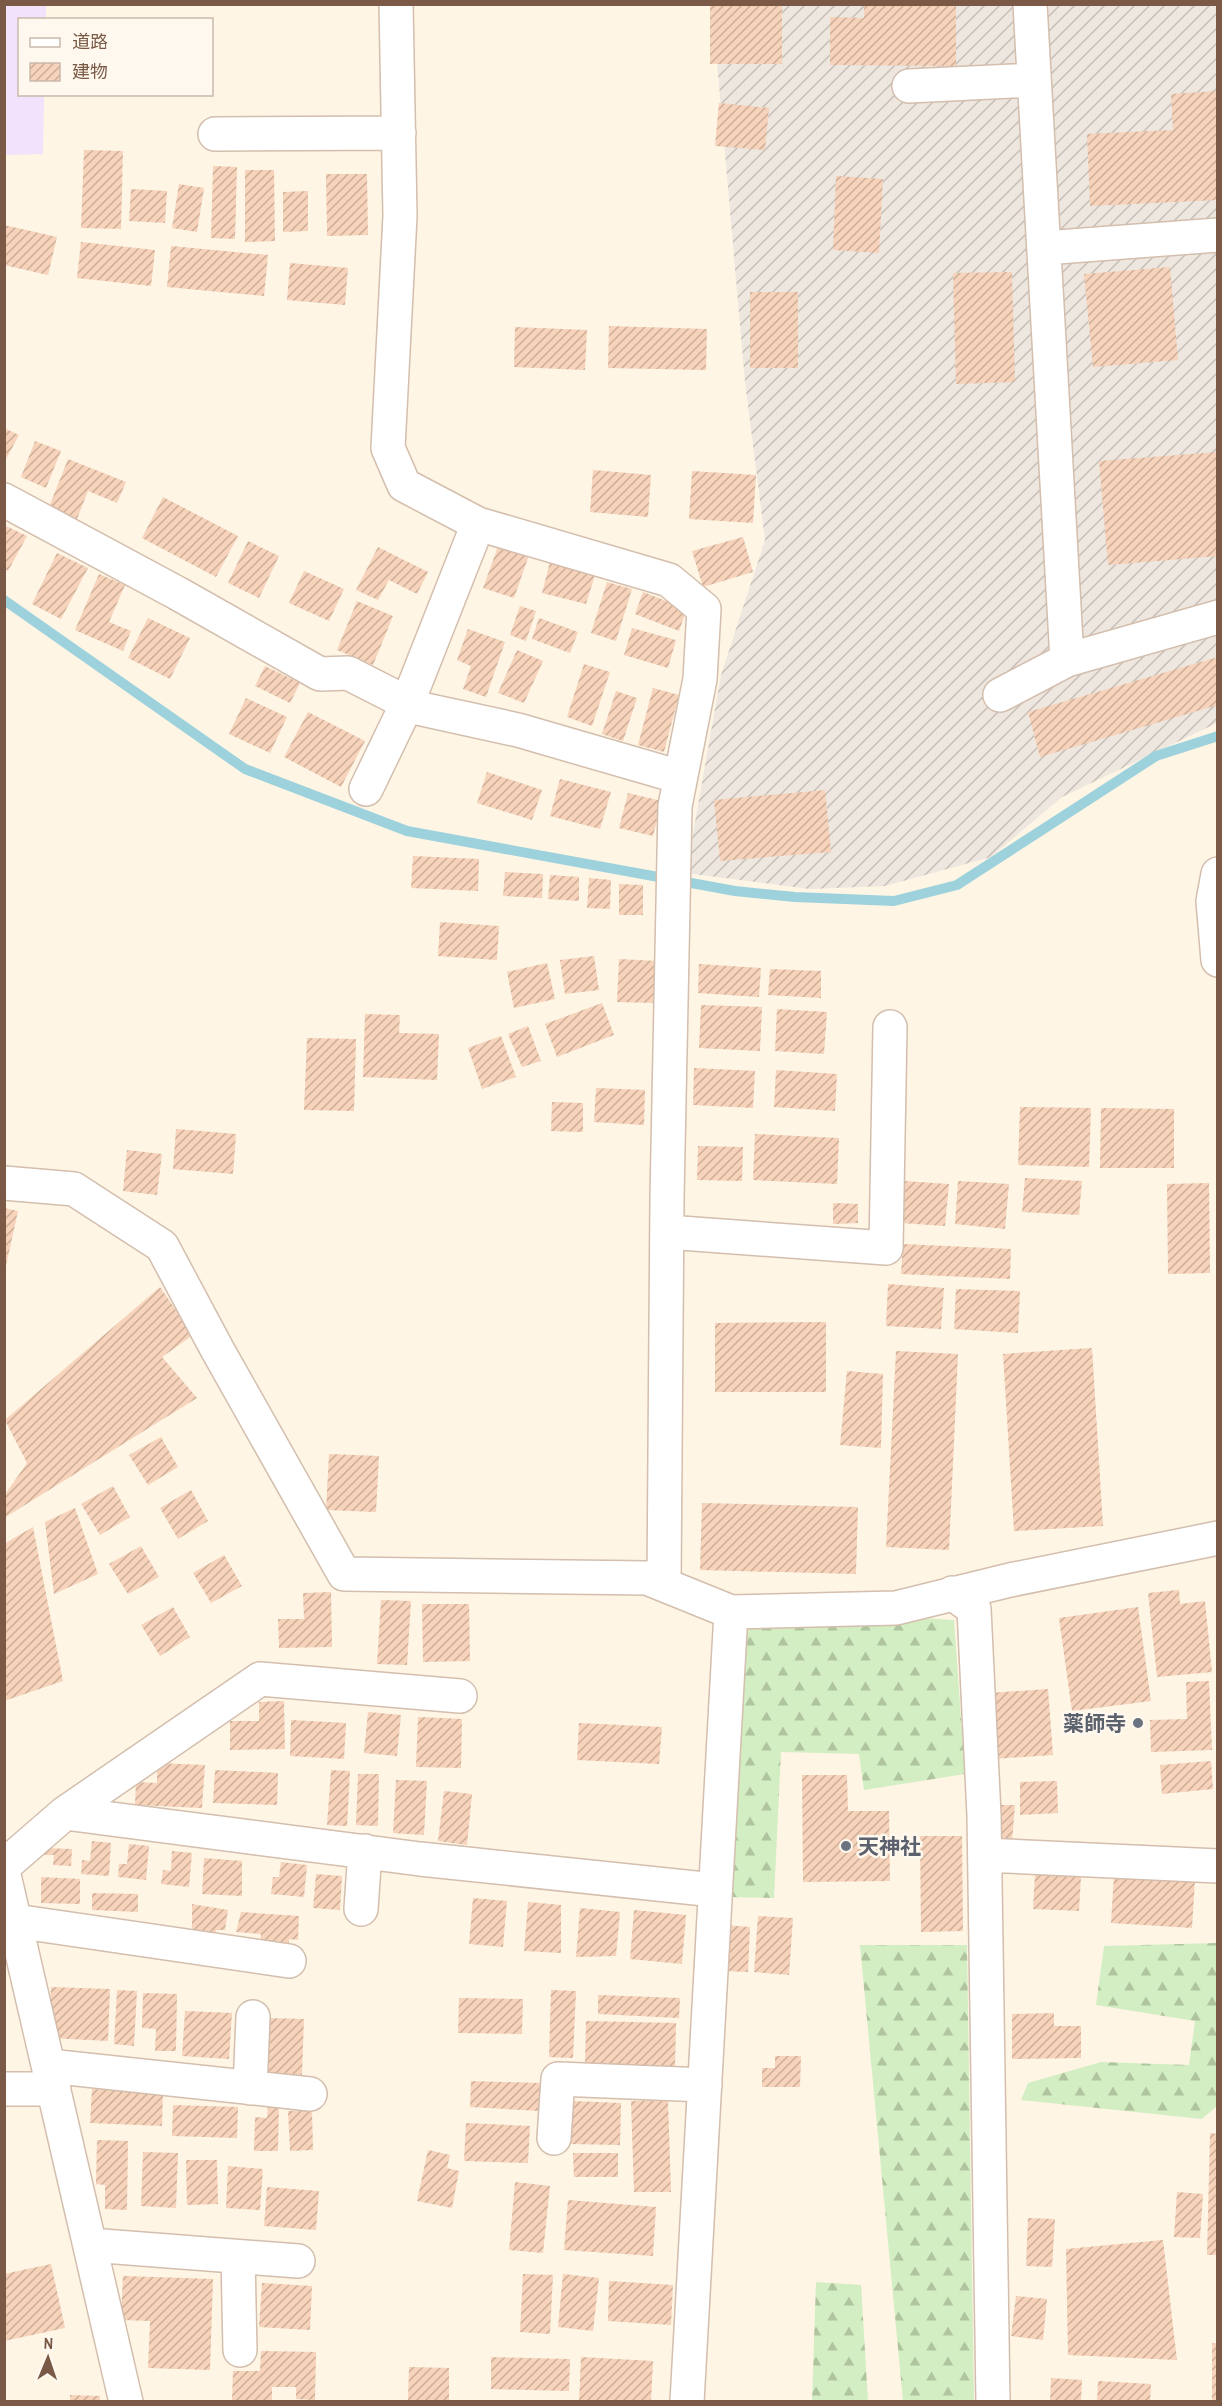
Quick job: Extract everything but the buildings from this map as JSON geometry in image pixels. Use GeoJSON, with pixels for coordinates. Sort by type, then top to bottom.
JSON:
{"type":"FeatureCollection","features":[{"type":"Feature","properties":{"kind":"street"},"geometry":{"type":"LineString","coordinates":[[396,4],[400,216],[388,448],[404,484],[478,524],[669,580],[704,609],[700,679],[675,806],[667,1232],[664,1584]]}},
{"type":"Feature","properties":{"kind":"street"},"geometry":{"type":"LineString","coordinates":[[1029,4],[1067,660]]}},
{"type":"Feature","properties":{"kind":"street"},"geometry":{"type":"LineString","coordinates":[[909,86],[1034,80]]}},
{"type":"Feature","properties":{"kind":"street"},"geometry":{"type":"LineString","coordinates":[[215,134],[399,133]]}},
{"type":"Feature","properties":{"kind":"street"},"geometry":{"type":"LineString","coordinates":[[1044,248],[1218,235]]}},
{"type":"Feature","properties":{"kind":"street"},"geometry":{"type":"LineString","coordinates":[[4,500],[177,593],[320,674],[348,673],[417,708],[518,730],[680,777]]}},
{"type":"Feature","properties":{"kind":"street"},"geometry":{"type":"LineString","coordinates":[[366,789],[407,704],[478,524]]}},
{"type":"Feature","properties":{"kind":"street"},"geometry":{"type":"LineString","coordinates":[[1000,695],[1067,660],[1218,617]]}},
{"type":"Feature","properties":{"kind":"street"},"geometry":{"type":"LineString","coordinates":[[1218,874],[1214,902],[1218,960]]}},
{"type":"Feature","properties":{"kind":"street"},"geometry":{"type":"LineString","coordinates":[[667,1232],[886,1248],[890,1027]]}},
{"type":"Feature","properties":{"kind":"street"},"geometry":{"type":"LineString","coordinates":[[4,1183],[74,1189],[162,1246],[217,1349],[344,1574],[647,1578],[731,1612],[896,1608],[952,1593],[1218,1538]]}},
{"type":"Feature","properties":{"kind":"street"},"geometry":{"type":"LineString","coordinates":[[952,1593],[974,1609],[985,1855],[993,2402]]}},
{"type":"Feature","properties":{"kind":"street"},"geometry":{"type":"LineString","coordinates":[[687,2402],[731,1612]]}},
{"type":"Feature","properties":{"kind":"street"},"geometry":{"type":"LineString","coordinates":[[4,1866],[65,1813],[260,1679],[460,1696]]}},
{"type":"Feature","properties":{"kind":"street"},"geometry":{"type":"LineString","coordinates":[[65,1813],[365,1851],[714,1890]]}},
{"type":"Feature","properties":{"kind":"street"},"geometry":{"type":"LineString","coordinates":[[361,1909],[365,1851]]}},
{"type":"Feature","properties":{"kind":"street"},"geometry":{"type":"LineString","coordinates":[[985,1855],[1218,1866]]}},
{"type":"Feature","properties":{"kind":"street"},"geometry":{"type":"LineString","coordinates":[[4,1875],[126,2402]]}},
{"type":"Feature","properties":{"kind":"street"},"geometry":{"type":"LineString","coordinates":[[15,1921],[288,1961]]}},
{"type":"Feature","properties":{"kind":"street"},"geometry":{"type":"LineString","coordinates":[[250,2088],[253,2017]]}},
{"type":"Feature","properties":{"kind":"street"},"geometry":{"type":"LineString","coordinates":[[4,2089],[51,2078],[250,2088],[310,2094]]}},
{"type":"Feature","properties":{"kind":"street"},"geometry":{"type":"LineString","coordinates":[[554,2138],[558,2079],[705,2085]]}},
{"type":"Feature","properties":{"kind":"street"},"geometry":{"type":"LineString","coordinates":[[90,2245],[298,2261]]}},
{"type":"Feature","properties":{"kind":"street"},"geometry":{"type":"LineString","coordinates":[[238,2257],[240,2350]]}},
{"type":"Feature","properties":{"kind":"shaded area"},"geometry":{"type":"Polygon","coordinates":[[[4,5],[46,5],[46,18],[18,18],[18,96],[44,96],[43,154],[5,155],[4,5]]]}},
{"type":"Feature","properties":{"kind":"shaded area"},"geometry":{"type":"Polygon","coordinates":[[[712,5],[1217,5],[1217,723],[1062,797],[991,857],[885,886],[810,889],[686,873],[721,675],[765,540],[745,382],[712,5]]]}},
{"type":"Feature","properties":{"kind":"green space"},"geometry":{"type":"Polygon","coordinates":[[[906,1617],[954,1620],[965,1774],[864,1790],[859,1754],[781,1752],[774,1898],[722,1897],[746,1620],[906,1617]]]}},
{"type":"Feature","properties":{"kind":"green space"},"geometry":{"type":"Polygon","coordinates":[[[1217,1943],[1217,2106],[1202,2119],[1021,2100],[1028,2083],[1101,2062],[1189,2065],[1195,2021],[1096,2005],[1104,1946],[1217,1943]]]}},
{"type":"Feature","properties":{"kind":"green space"},"geometry":{"type":"Polygon","coordinates":[[[860,1945],[967,1945],[974,2401],[903,2401],[860,1945]]]}},
{"type":"Feature","properties":{"kind":"green space"},"geometry":{"type":"Polygon","coordinates":[[[816,2282],[861,2285],[868,2401],[812,2401],[816,2282]]]}},
{"type":"Feature","properties":{"kind":"waterway"},"geometry":{"type":"LineString","coordinates":[[4,600],[245,769],[407,831],[735,891],[795,897],[894,901],[957,885],[1156,756],[1218,736]]}},
{"type":"Feature","properties":{"kind":"place","name":"薬師寺"},"geometry":{"type":"Point","coordinates":[1138,1723]}},
{"type":"Feature","properties":{"kind":"place","name":"天神社"},"geometry":{"type":"Point","coordinates":[846,1846]}}]}
